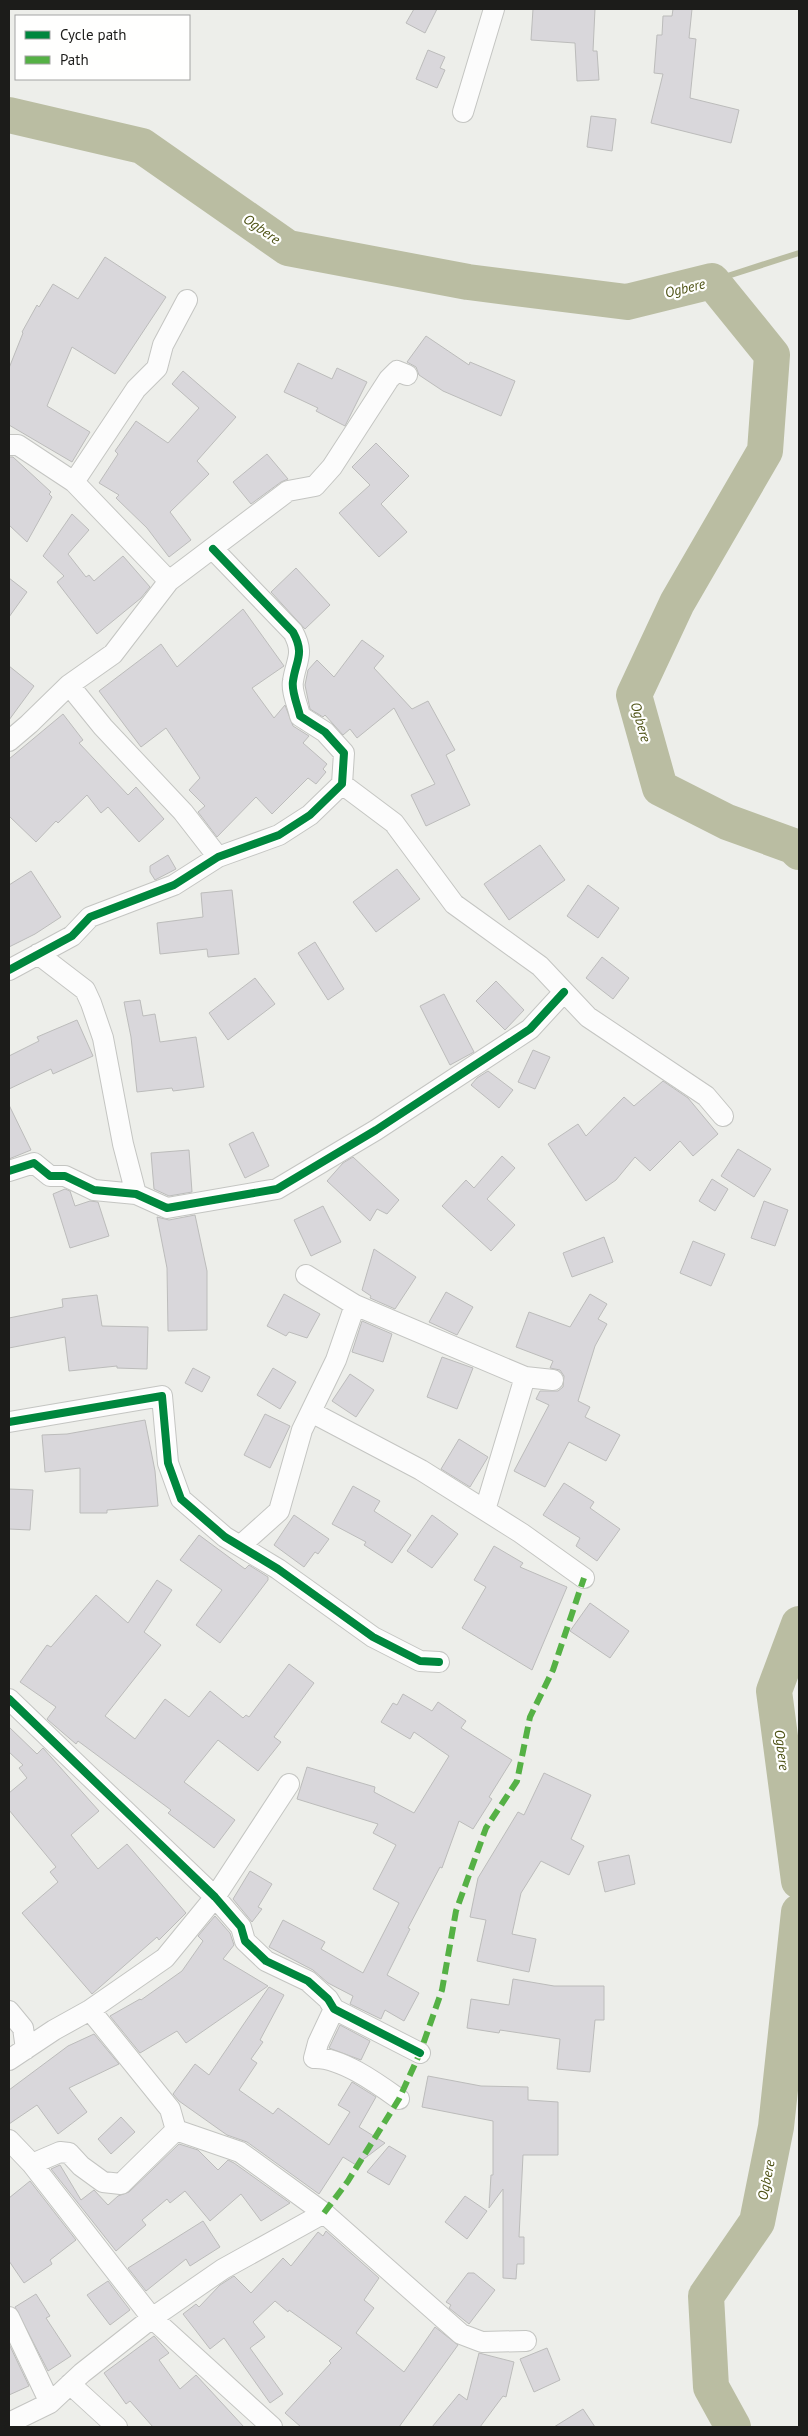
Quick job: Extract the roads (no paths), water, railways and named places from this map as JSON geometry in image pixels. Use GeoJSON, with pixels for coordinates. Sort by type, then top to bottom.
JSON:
{"type":"FeatureCollection","features":[{"type":"Feature","properties":{"kind":"street"},"geometry":{"type":"LineString","coordinates":[[463,112],[494,9]]}},
{"type":"Feature","properties":{"kind":"street"},"geometry":{"type":"LineString","coordinates":[[74,482],[136,390],[157,368],[163,346],[186,300]]}},
{"type":"Feature","properties":{"kind":"street"},"geometry":{"type":"LineString","coordinates":[[9,741],[30,724],[68,685],[113,654],[170,581],[288,491],[315,486],[332,467],[389,379],[397,371],[407,375]]}},
{"type":"Feature","properties":{"kind":"street"},"geometry":{"type":"LineString","coordinates":[[9,445],[18,445],[74,482],[170,581]]}},
{"type":"Feature","properties":{"kind":"street"},"geometry":{"type":"LineString","coordinates":[[9,970],[72,936],[90,917],[174,884],[218,857],[279,835],[310,815],[342,784],[344,753],[324,732],[300,716],[292,683],[299,662],[300,644],[293,632],[213,549]]}},
{"type":"Feature","properties":{"kind":"street"},"geometry":{"type":"LineString","coordinates":[[68,685],[103,728],[183,812],[218,857]]}},
{"type":"Feature","properties":{"kind":"street"},"geometry":{"type":"LineString","coordinates":[[342,784],[394,823],[454,904],[540,966],[588,1017],[706,1096],[723,1116]]}},
{"type":"Feature","properties":{"kind":"street"},"geometry":{"type":"LineString","coordinates":[[38,954],[85,990],[91,1003],[103,1038],[123,1144],[136,1194]]}},
{"type":"Feature","properties":{"kind":"street"},"geometry":{"type":"LineString","coordinates":[[9,1170],[34,1162],[50,1176],[66,1176],[94,1190],[136,1194],[167,1208],[277,1189],[376,1130],[530,1028],[564,992]]}},
{"type":"Feature","properties":{"kind":"street"},"geometry":{"type":"LineString","coordinates":[[306,1275],[355,1305],[525,1377],[552,1380]]}},
{"type":"Feature","properties":{"kind":"street"},"geometry":{"type":"LineString","coordinates":[[240,1546],[279,1511],[302,1430],[336,1360],[355,1305]]}},
{"type":"Feature","properties":{"kind":"street"},"geometry":{"type":"LineString","coordinates":[[485,1510],[525,1377]]}},
{"type":"Feature","properties":{"kind":"street"},"geometry":{"type":"LineString","coordinates":[[9,1422],[162,1396],[168,1463],[181,1500],[225,1537],[278,1569],[373,1637],[420,1661],[439,1662]]}},
{"type":"Feature","properties":{"kind":"street"},"geometry":{"type":"LineString","coordinates":[[311,1412],[422,1470],[485,1510],[584,1578]]}},
{"type":"Feature","properties":{"kind":"street"},"geometry":{"type":"LineString","coordinates":[[9,1699],[215,1897],[241,1927],[245,1941],[266,1961],[308,1981],[328,1999],[334,2009],[420,2053]]}},
{"type":"Feature","properties":{"kind":"street"},"geometry":{"type":"LineString","coordinates":[[9,2060],[54,2030],[90,2010],[164,1958],[215,1897],[289,1784]]}},
{"type":"Feature","properties":{"kind":"street"},"geometry":{"type":"LineString","coordinates":[[334,2009],[318,2043],[314,2058],[325,2058],[372,2080],[399,2099]]}},
{"type":"Feature","properties":{"kind":"street"},"geometry":{"type":"LineString","coordinates":[[90,2010],[170,2109],[176,2130]]}},
{"type":"Feature","properties":{"kind":"street"},"geometry":{"type":"LineString","coordinates":[[9,2011],[23,2028],[26,2049]]}},
{"type":"Feature","properties":{"kind":"street"},"geometry":{"type":"LineString","coordinates":[[23,2028],[54,2030]]}},
{"type":"Feature","properties":{"kind":"street"},"geometry":{"type":"LineString","coordinates":[[32,2164],[60,2152],[69,2154],[81,2166],[103,2182],[122,2184],[176,2130]]}},
{"type":"Feature","properties":{"kind":"street"},"geometry":{"type":"LineString","coordinates":[[176,2130],[240,2152],[324,2213],[461,2334],[482,2342],[526,2341]]}},
{"type":"Feature","properties":{"kind":"street"},"geometry":{"type":"LineString","coordinates":[[9,2140],[32,2164],[152,2318],[272,2427]]}},
{"type":"Feature","properties":{"kind":"street"},"geometry":{"type":"LineString","coordinates":[[9,2423],[50,2403],[70,2384],[152,2318],[223,2269],[324,2213]]}},
{"type":"Feature","properties":{"kind":"street"},"geometry":{"type":"LineString","coordinates":[[9,2317],[50,2403]]}},
{"type":"Feature","properties":{"kind":"street"},"geometry":{"type":"LineString","coordinates":[[70,2384],[117,2427]]}},
{"type":"Feature","properties":{"kind":"waterway","name":"Ogbere"},"geometry":{"type":"LineString","coordinates":[[9,115],[142,146],[288,248],[468,282],[627,302],[712,281],[772,355],[765,451],[677,603],[634,695],[660,788],[727,822],[793,846],[799,852]]}},
{"type":"Feature","properties":{"kind":"waterway"},"geometry":{"type":"LineString","coordinates":[[712,281],[799,253]]}},
{"type":"Feature","properties":{"kind":"waterway","name":"Ogbere"},"geometry":{"type":"LineString","coordinates":[[799,1624],[774,1691],[799,1881]]}},
{"type":"Feature","properties":{"kind":"waterway","name":"Ogbere"},"geometry":{"type":"LineString","coordinates":[[733,2427],[711,2387],[706,2296],[757,2222],[776,2127],[799,1912]]}}]}
